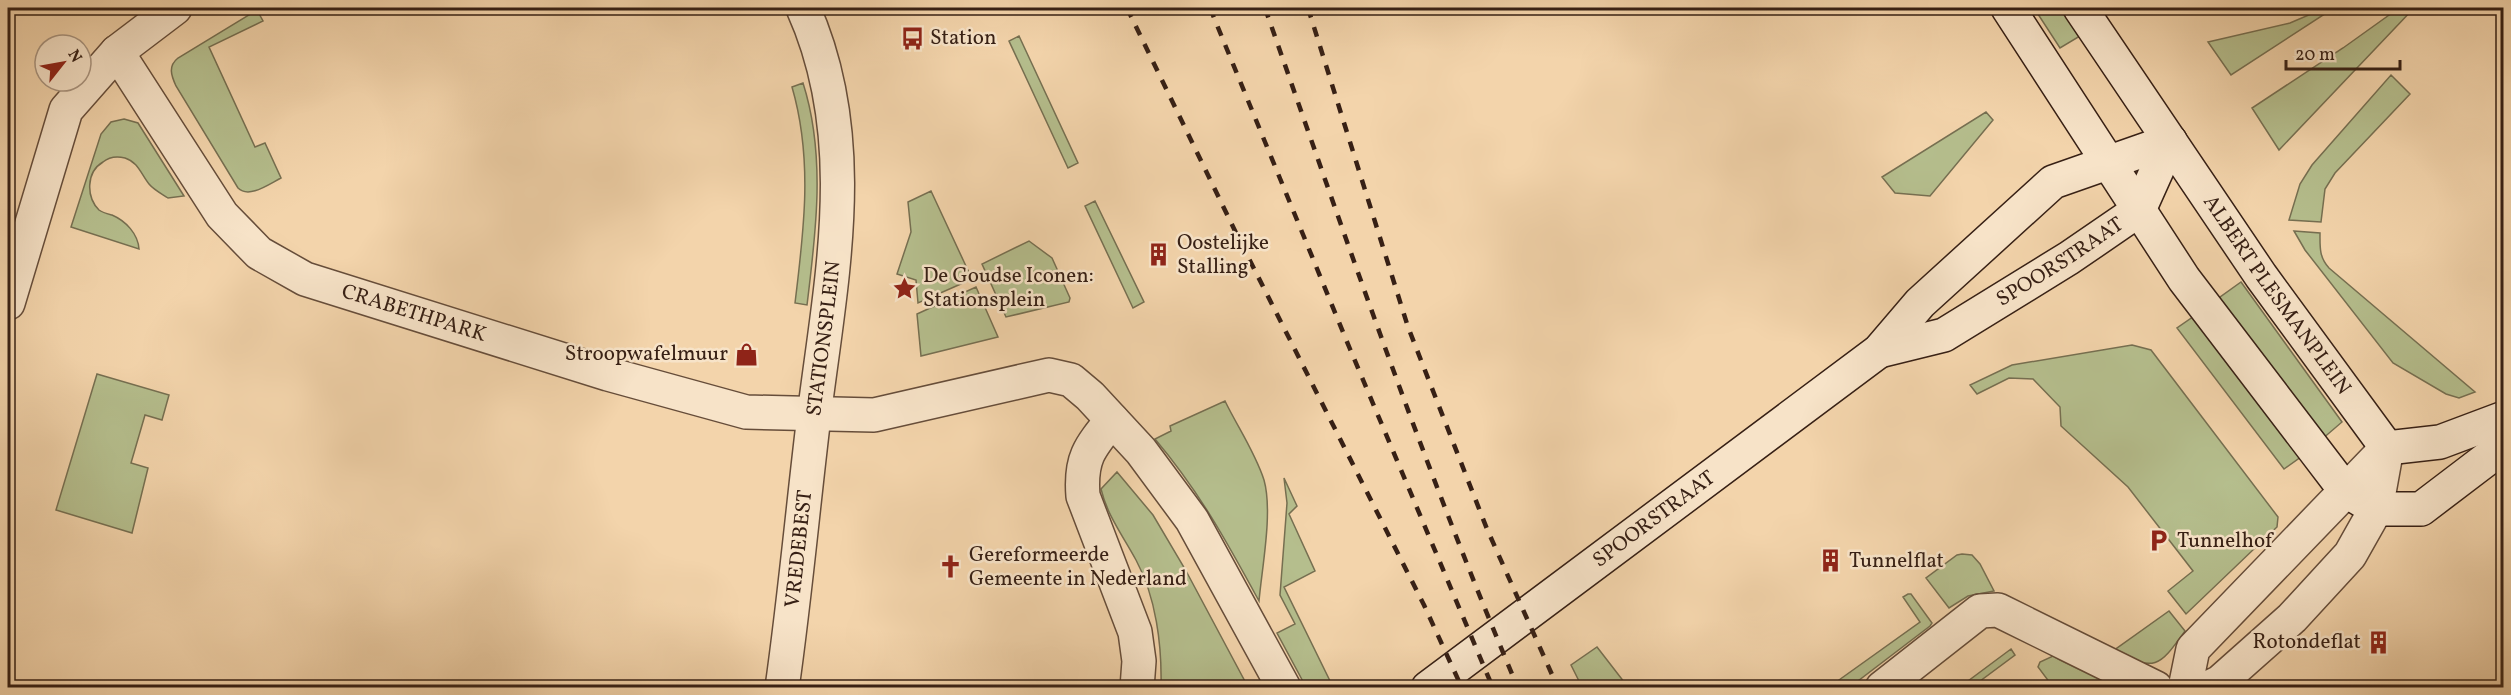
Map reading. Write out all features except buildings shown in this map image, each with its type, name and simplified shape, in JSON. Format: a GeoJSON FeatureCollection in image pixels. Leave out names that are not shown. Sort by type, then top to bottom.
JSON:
{"type":"FeatureCollection","features":[{"type":"Feature","properties":{"kind":"street"},"geometry":{"type":"LineString","coordinates":[[8,303],[66,110],[117,52],[175,8]]}},
{"type":"Feature","properties":{"kind":"street","name":"STATIONSPLEIN"},"geometry":{"type":"LineString","coordinates":[[803,8],[825,71],[834,111],[838,210],[826,337],[814,413],[874,415],[1050,375],[1071,380],[1090,396],[1112,420]]}},
{"type":"Feature","properties":{"kind":"street"},"geometry":{"type":"LineString","coordinates":[[2008,8],[2184,279],[2345,490],[2376,509],[2421,509],[2492,455],[2504,440]]}},
{"type":"Feature","properties":{"kind":"street","name":"ALBERT PLESMANPLEIN"},"geometry":{"type":"LineString","coordinates":[[2080,8],[2261,276],[2387,448]]}},
{"type":"Feature","properties":{"kind":"street","name":"CRABETHPARK"},"geometry":{"type":"LineString","coordinates":[[117,52],[222,215],[260,253],[304,279],[608,374],[746,412],[814,413]]}},
{"type":"Feature","properties":{"kind":"street"},"geometry":{"type":"LineString","coordinates":[[2107,161],[2170,141]]}},
{"type":"Feature","properties":{"kind":"street"},"geometry":{"type":"LineString","coordinates":[[2139,210],[2170,141]]}},
{"type":"Feature","properties":{"kind":"street","name":"SPOORSTRAAT"},"geometry":{"type":"LineString","coordinates":[[1428,687],[1879,351],[1920,303],[2053,182],[2107,161]]}},
{"type":"Feature","properties":{"kind":"street","name":"SPOORSTRAAT"},"geometry":{"type":"LineString","coordinates":[[1879,351],[1944,335],[2069,258],[2139,210]]}},
{"type":"Feature","properties":{"kind":"street","name":"VREDEBEST"},"geometry":{"type":"LineString","coordinates":[[782,687],[814,413]]}},
{"type":"Feature","properties":{"kind":"street"},"geometry":{"type":"LineString","coordinates":[[2185,687],[2193,649],[2387,448],[2440,442],[2504,418]]}},
{"type":"Feature","properties":{"kind":"street"},"geometry":{"type":"LineString","coordinates":[[1137,687],[1139,661],[1135,632],[1083,496],[1081,474],[1090,447],[1112,420],[1141,451],[1192,519],[1284,687]]}},
{"type":"Feature","properties":{"kind":"street"},"geometry":{"type":"LineString","coordinates":[[2208,687],[2220,682],[2292,618],[2350,555],[2376,509],[2387,448]]}},
{"type":"Feature","properties":{"kind":"street"},"geometry":{"type":"LineString","coordinates":[[1882,687],[1980,611],[1998,610],[2156,687]]}},
{"type":"Feature","properties":{"kind":"green space"},"geometry":{"type":"Polygon","coordinates":[[[2034,8],[2069,8],[2085,33],[2060,48],[2034,8]]]}},
{"type":"Feature","properties":{"kind":"green space"},"geometry":{"type":"Polygon","coordinates":[[[2325,8],[2334,8],[2231,75],[2208,42],[2290,23],[2325,8]]]}},
{"type":"Feature","properties":{"kind":"green space"},"geometry":{"type":"Polygon","coordinates":[[[2399,8],[2414,8],[2279,150],[2252,108],[2399,8]]]}},
{"type":"Feature","properties":{"kind":"green space"},"geometry":{"type":"Polygon","coordinates":[[[257,10],[263,21],[209,47],[255,147],[265,143],[281,178],[248,192],[238,188],[176,86],[171,71],[178,58],[257,10]]]}},
{"type":"Feature","properties":{"kind":"green space"},"geometry":{"type":"Polygon","coordinates":[[[1019,36],[1078,163],[1068,168],[1009,41],[1019,36]]]}},
{"type":"Feature","properties":{"kind":"green space"},"geometry":{"type":"Polygon","coordinates":[[[2391,75],[2410,94],[2335,173],[2325,189],[2321,222],[2289,220],[2300,184],[2312,165],[2391,75]]]}},
{"type":"Feature","properties":{"kind":"green space"},"geometry":{"type":"Polygon","coordinates":[[[803,83],[815,138],[817,166],[816,222],[807,305],[795,303],[804,222],[805,168],[799,114],[792,87],[803,83]]]}},
{"type":"Feature","properties":{"kind":"green space"},"geometry":{"type":"Polygon","coordinates":[[[1986,112],[1993,120],[1930,196],[1895,193],[1882,177],[1986,112]]]}},
{"type":"Feature","properties":{"kind":"green space"},"geometry":{"type":"Polygon","coordinates":[[[124,119],[138,123],[184,196],[168,198],[153,188],[136,165],[125,158],[110,158],[97,166],[90,185],[95,205],[99,210],[126,224],[134,233],[139,249],[71,227],[101,134],[111,122],[124,119]]]}},
{"type":"Feature","properties":{"kind":"green space"},"geometry":{"type":"Polygon","coordinates":[[[931,191],[972,279],[918,303],[916,280],[897,274],[911,232],[908,202],[931,191]]]}},
{"type":"Feature","properties":{"kind":"green space"},"geometry":{"type":"Polygon","coordinates":[[[1095,201],[1144,302],[1133,308],[1085,206],[1095,201]]]}},
{"type":"Feature","properties":{"kind":"green space"},"geometry":{"type":"Polygon","coordinates":[[[2294,231],[2320,233],[2322,256],[2329,268],[2475,392],[2459,398],[2446,394],[2393,363],[2305,250],[2294,231]]]}},
{"type":"Feature","properties":{"kind":"green space"},"geometry":{"type":"Polygon","coordinates":[[[1029,241],[1052,258],[1070,298],[1069,302],[1006,317],[982,264],[1029,241]]]}},
{"type":"Feature","properties":{"kind":"green space"},"geometry":{"type":"Polygon","coordinates":[[[2241,282],[2342,422],[2321,440],[2216,300],[2241,282]]]}},
{"type":"Feature","properties":{"kind":"green space"},"geometry":{"type":"Polygon","coordinates":[[[976,287],[998,337],[921,356],[917,314],[976,287]]]}},
{"type":"Feature","properties":{"kind":"green space"},"geometry":{"type":"Polygon","coordinates":[[[2200,312],[2305,454],[2284,469],[2177,328],[2200,312]]]}},
{"type":"Feature","properties":{"kind":"green space"},"geometry":{"type":"Polygon","coordinates":[[[2132,345],[2151,350],[2278,517],[2277,527],[2186,614],[2168,591],[2193,571],[2128,487],[2061,426],[2060,407],[2033,379],[2009,378],[1977,394],[1970,385],[2012,365],[2132,345]]]}},
{"type":"Feature","properties":{"kind":"green space"},"geometry":{"type":"Polygon","coordinates":[[[97,374],[169,395],[162,420],[145,415],[131,463],[148,468],[132,533],[56,510],[97,374]]]}},
{"type":"Feature","properties":{"kind":"green space"},"geometry":{"type":"Polygon","coordinates":[[[1225,401],[1256,459],[1264,480],[1267,523],[1259,601],[1199,498],[1155,439],[1171,431],[1170,426],[1225,401]]]}},
{"type":"Feature","properties":{"kind":"green space"},"geometry":{"type":"Polygon","coordinates":[[[1117,472],[1153,515],[1185,569],[1248,687],[1161,687],[1159,638],[1153,605],[1143,574],[1111,517],[1101,489],[1117,472]]]}},
{"type":"Feature","properties":{"kind":"green space"},"geometry":{"type":"Polygon","coordinates":[[[1284,478],[1297,506],[1289,514],[1315,571],[1284,587],[1333,687],[1306,687],[1277,633],[1295,624],[1280,595],[1287,503],[1284,478]]]}},
{"type":"Feature","properties":{"kind":"green space"},"geometry":{"type":"Polygon","coordinates":[[[1957,555],[1972,555],[1980,564],[1994,591],[1968,596],[1949,608],[1926,578],[1957,555]]]}},
{"type":"Feature","properties":{"kind":"green space"},"geometry":{"type":"Polygon","coordinates":[[[1911,594],[1932,623],[1930,626],[1850,687],[1839,687],[1836,683],[1839,680],[1920,622],[1903,597],[1911,594]]]}},
{"type":"Feature","properties":{"kind":"green space"},"geometry":{"type":"Polygon","coordinates":[[[2169,611],[2185,631],[2162,659],[2148,663],[2139,662],[2113,651],[2169,611]]]}},
{"type":"Feature","properties":{"kind":"green space"},"geometry":{"type":"Polygon","coordinates":[[[1597,647],[1628,687],[1582,687],[1571,665],[1597,647]]]}},
{"type":"Feature","properties":{"kind":"green space"},"geometry":{"type":"Polygon","coordinates":[[[2011,649],[2015,655],[1972,687],[1960,687],[2011,649]]]}},
{"type":"Feature","properties":{"kind":"green space"},"geometry":{"type":"Polygon","coordinates":[[[2053,656],[2107,683],[2102,687],[2053,687],[2038,667],[2040,662],[2053,656]]]}},
{"type":"Feature","properties":{"kind":"railway"},"geometry":{"type":"LineString","coordinates":[[1127,8],[1238,237],[1424,605],[1462,688]]}},
{"type":"Feature","properties":{"kind":"railway"},"geometry":{"type":"LineString","coordinates":[[1210,8],[1493,688]]}},
{"type":"Feature","properties":{"kind":"railway"},"geometry":{"type":"LineString","coordinates":[[1265,8],[1417,435],[1518,688]]}},
{"type":"Feature","properties":{"kind":"railway"},"geometry":{"type":"LineString","coordinates":[[1308,8],[1408,327],[1487,529],[1558,688]]}},
{"type":"Feature","properties":{"kind":"place","name":"Station"},"geometry":{"type":"Point","coordinates":[912,38]}},
{"type":"Feature","properties":{"kind":"place","name":"Oostelijke Stalling"},"geometry":{"type":"Point","coordinates":[1159,255]}},
{"type":"Feature","properties":{"kind":"place","name":"De Goudse Iconen: Stationsplein"},"geometry":{"type":"Point","coordinates":[905,288]}},
{"type":"Feature","properties":{"kind":"place","name":"Stroopwafelmuur"},"geometry":{"type":"Point","coordinates":[746,354]}},
{"type":"Feature","properties":{"kind":"place","name":"Tunnelhof"},"geometry":{"type":"Point","coordinates":[2159,541]}},
{"type":"Feature","properties":{"kind":"place","name":"Tunnelflat"},"geometry":{"type":"Point","coordinates":[1831,561]}},
{"type":"Feature","properties":{"kind":"place","name":"Gereformeerde Gemeente in Nederland"},"geometry":{"type":"Point","coordinates":[951,567]}},
{"type":"Feature","properties":{"kind":"place","name":"Rotondeflat"},"geometry":{"type":"Point","coordinates":[2379,642]}}]}
